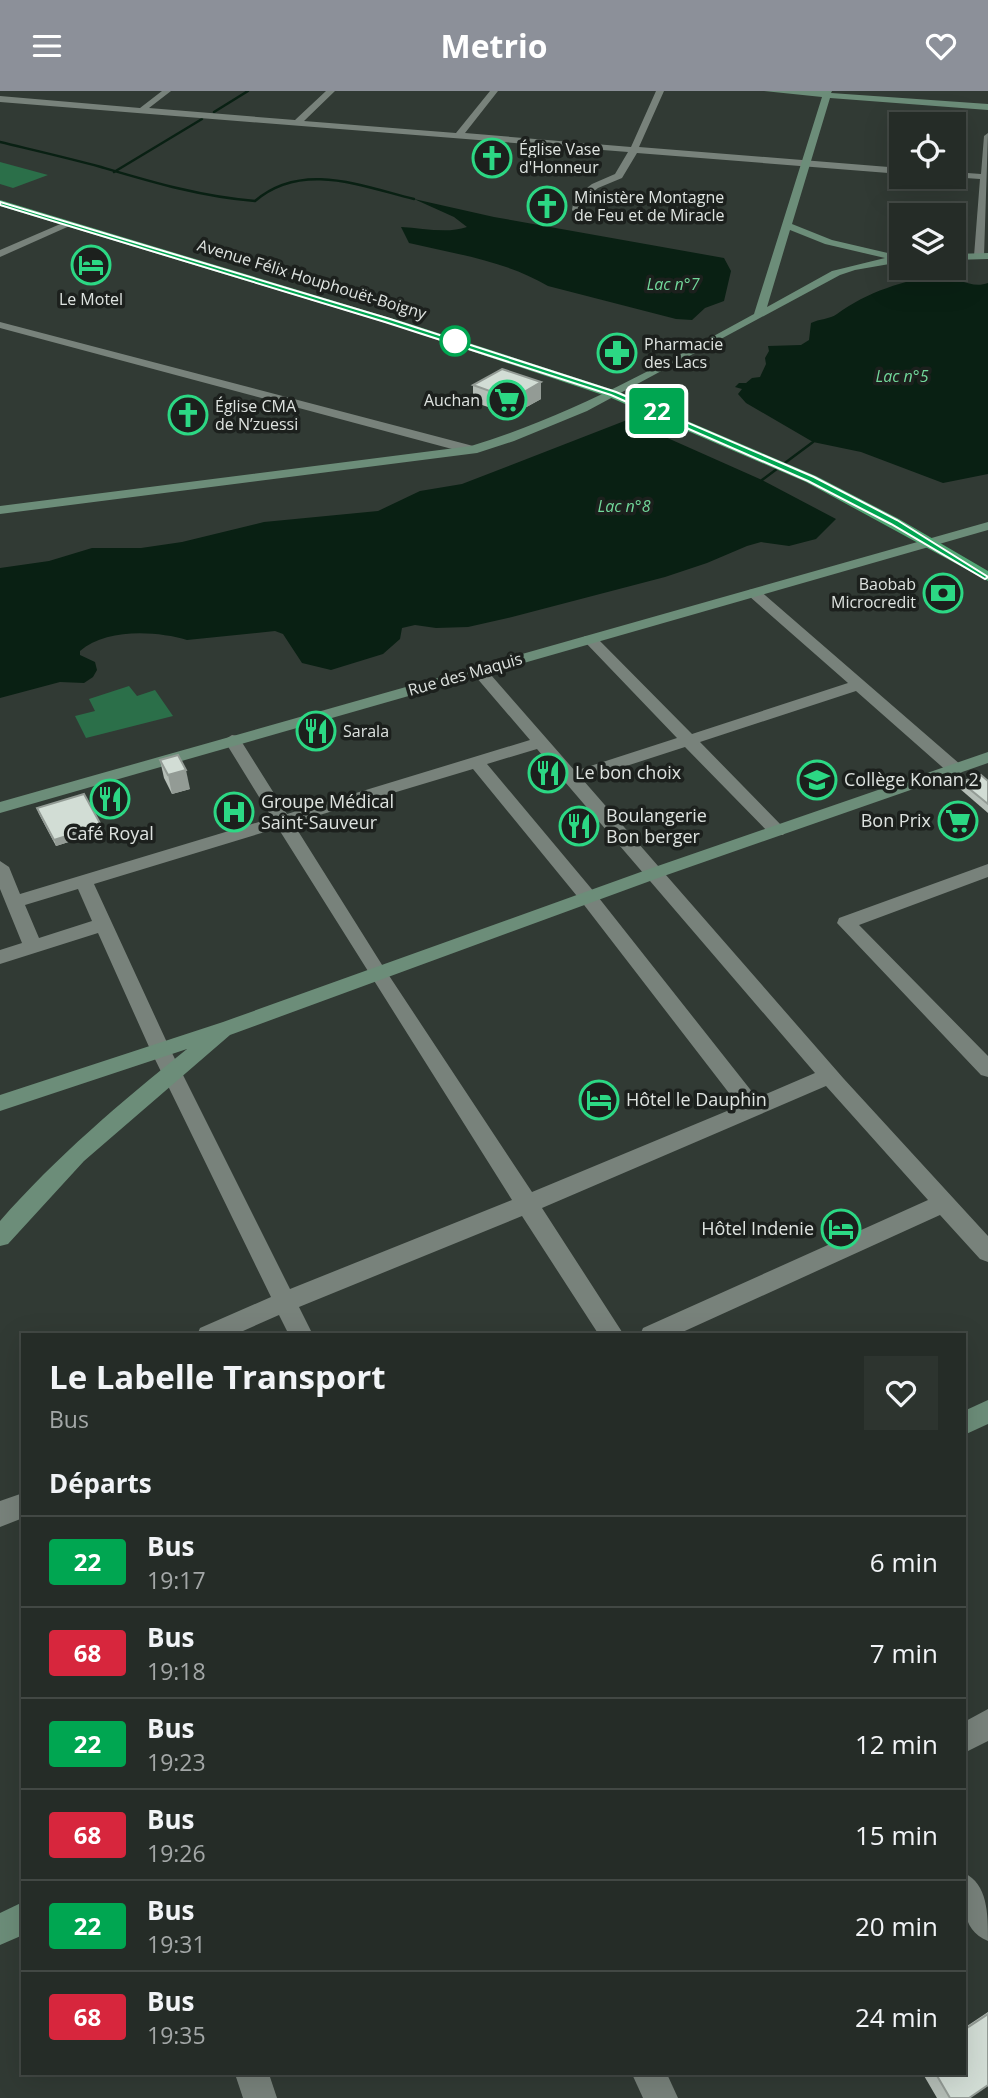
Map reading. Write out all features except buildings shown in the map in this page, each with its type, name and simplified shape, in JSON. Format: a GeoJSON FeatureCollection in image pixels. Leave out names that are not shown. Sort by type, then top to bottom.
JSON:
{"type":"FeatureCollection","features":[{"type":"Feature","properties":{"kind":"highway","name":"Avenue Félix Houphouët-Boigny"},"geometry":{"type":"LineString","coordinates":[[0,204],[413,328],[614,394],[811,479],[988,577]]}},
{"type":"Feature","properties":{"kind":"street"},"geometry":{"type":"LineString","coordinates":[[142,110],[167,91]]}},
{"type":"Feature","properties":{"kind":"street"},"geometry":{"type":"LineString","coordinates":[[298,123],[331,91]]}},
{"type":"Feature","properties":{"kind":"street"},"geometry":{"type":"LineString","coordinates":[[459,135],[494,91]]}},
{"type":"Feature","properties":{"kind":"street"},"geometry":{"type":"LineString","coordinates":[[582,218],[577,210],[579,198],[595,186],[617,178],[634,149],[660,91]]}},
{"type":"Feature","properties":{"kind":"street"},"geometry":{"type":"LineString","coordinates":[[768,91],[827,93],[988,107]]}},
{"type":"Feature","properties":{"kind":"street"},"geometry":{"type":"LineString","coordinates":[[759,316],[827,93]]}},
{"type":"Feature","properties":{"kind":"street"},"geometry":{"type":"LineString","coordinates":[[0,99],[889,170]]}},
{"type":"Feature","properties":{"kind":"street"},"geometry":{"type":"LineString","coordinates":[[983,256],[988,136]]}},
{"type":"Feature","properties":{"kind":"street"},"geometry":{"type":"LineString","coordinates":[[966,176],[986,177]]}},
{"type":"Feature","properties":{"kind":"street"},"geometry":{"type":"LineString","coordinates":[[0,254],[69,224]]}},
{"type":"Feature","properties":{"kind":"street"},"geometry":{"type":"LineString","coordinates":[[786,225],[829,242],[889,255]]}},
{"type":"Feature","properties":{"kind":"street"},"geometry":{"type":"LineString","coordinates":[[0,510],[472,450],[570,415],[614,394],[836,273],[889,260]]}},
{"type":"Feature","properties":{"kind":"street"},"geometry":{"type":"LineString","coordinates":[[0,325],[472,450]]}},
{"type":"Feature","properties":{"kind":"street","name":"Rue des Maquis"},"geometry":{"type":"LineString","coordinates":[[0,808],[988,526]]}},
{"type":"Feature","properties":{"kind":"street"},"geometry":{"type":"LineString","coordinates":[[754,593],[955,769]]}},
{"type":"Feature","properties":{"kind":"street"},"geometry":{"type":"LineString","coordinates":[[590,639],[777,831]]}},
{"type":"Feature","properties":{"kind":"street"},"geometry":{"type":"LineString","coordinates":[[478,670],[829,1076],[988,1252]]}},
{"type":"Feature","properties":{"kind":"street"},"geometry":{"type":"LineString","coordinates":[[571,778],[859,685]]}},
{"type":"Feature","properties":{"kind":"street"},"geometry":{"type":"LineString","coordinates":[[232,740],[285,821],[377,973],[611,1333]]}},
{"type":"Feature","properties":{"kind":"street"},"geometry":{"type":"LineString","coordinates":[[14,902],[539,743]]}},
{"type":"Feature","properties":{"kind":"street"},"geometry":{"type":"LineString","coordinates":[[0,1103],[230,1027],[655,873],[988,757]]}},
{"type":"Feature","properties":{"kind":"street"},"geometry":{"type":"LineString","coordinates":[[477,762],[588,897],[752,1107]]}},
{"type":"Feature","properties":{"kind":"street"},"geometry":{"type":"LineString","coordinates":[[0,867],[33,947]]}},
{"type":"Feature","properties":{"kind":"street"},"geometry":{"type":"LineString","coordinates":[[988,870],[846,923],[988,1069]]}},
{"type":"Feature","properties":{"kind":"street"},"geometry":{"type":"LineString","coordinates":[[85,882],[102,925],[160,1049],[300,1333]]}},
{"type":"Feature","properties":{"kind":"street"},"geometry":{"type":"LineString","coordinates":[[0,957],[102,925]]}},
{"type":"Feature","properties":{"kind":"street"},"geometry":{"type":"LineString","coordinates":[[0,1237],[29,1202],[72,1159],[230,1027]]}},
{"type":"Feature","properties":{"kind":"street"},"geometry":{"type":"LineString","coordinates":[[214,1333],[643,1157],[752,1107],[829,1076]]}},
{"type":"Feature","properties":{"kind":"street"},"geometry":{"type":"LineString","coordinates":[[656,1333],[944,1203]]}},
{"type":"Feature","properties":{"kind":"street"},"geometry":{"type":"LineString","coordinates":[[966,1422],[988,1411]]}},
{"type":"Feature","properties":{"kind":"street"},"geometry":{"type":"LineString","coordinates":[[0,1514],[21,1506]]}},
{"type":"Feature","properties":{"kind":"street"},"geometry":{"type":"LineString","coordinates":[[966,1738],[988,1724]]}},
{"type":"Feature","properties":{"kind":"street"},"geometry":{"type":"LineString","coordinates":[[966,1891],[988,1925]]}},
{"type":"Feature","properties":{"kind":"street"},"geometry":{"type":"LineString","coordinates":[[0,1929],[21,1919]]}},
{"type":"Feature","properties":{"kind":"street"},"geometry":{"type":"LineString","coordinates":[[252,2075],[260,2098]]}},
{"type":"Feature","properties":{"kind":"street"},"geometry":{"type":"LineString","coordinates":[[650,2075],[661,2098]]}},
{"type":"Feature","properties":{"kind":"green space"},"geometry":{"type":"Polygon","coordinates":[[[0,162],[48,175],[13,188],[0,184],[0,162]]]}},
{"type":"Feature","properties":{"kind":"green space"},"geometry":{"type":"Polygon","coordinates":[[[129,686],[137,696],[155,690],[173,716],[86,738],[75,716],[95,711],[89,699],[129,686]]]}},
{"type":"Feature","properties":{"kind":"water","name":"Lac n°7"},"geometry":{"type":"Polygon","coordinates":[[[414,199],[494,217],[724,258],[731,271],[724,301],[705,308],[692,320],[676,319],[548,286],[515,270],[480,259],[409,243],[401,227],[443,230],[467,227],[454,217],[414,199]]]}},
{"type":"Feature","properties":{"kind":"water","name":"Lac n°5"},"geometry":{"type":"Polygon","coordinates":[[[914,280],[958,280],[982,285],[988,283],[988,474],[943,483],[861,452],[813,442],[746,403],[738,394],[742,389],[735,387],[739,383],[760,377],[766,364],[768,346],[801,345],[809,340],[811,323],[834,316],[861,299],[914,280]]]}},
{"type":"Feature","properties":{"kind":"water","name":"Lac n°8"},"geometry":{"type":"Polygon","coordinates":[[[627,420],[762,480],[836,519],[816,539],[789,546],[761,542],[665,577],[512,617],[468,627],[436,628],[415,625],[402,628],[400,639],[383,654],[331,670],[302,663],[283,634],[275,631],[187,640],[132,633],[103,638],[80,651],[80,655],[95,662],[97,670],[93,677],[84,683],[60,682],[0,698],[0,568],[49,561],[92,548],[141,548],[182,542],[264,522],[378,511],[420,491],[462,484],[627,420]]]}},
{"type":"Feature","properties":{"kind":"waterway"},"geometry":{"type":"LineString","coordinates":[[214,112],[248,91]]}},
{"type":"Feature","properties":{"kind":"waterway"},"geometry":{"type":"LineString","coordinates":[[115,171],[202,119]]}},
{"type":"Feature","properties":{"kind":"waterway"},"geometry":{"type":"LineString","coordinates":[[0,142],[115,171]]}},
{"type":"Feature","properties":{"kind":"waterway"},"geometry":{"type":"LineString","coordinates":[[115,171],[177,188],[255,201],[273,189],[312,179],[353,183],[414,199]]}},
{"type":"Feature","properties":{"kind":"waterway"},"geometry":{"type":"LineString","coordinates":[[762,480],[813,442]]}},
{"type":"Feature","properties":{"kind":"bus line","name":"22"},"geometry":{"type":"LineString","coordinates":[[0,204],[388,320],[614,394],[811,479],[894,522],[988,577]]}},
{"type":"Feature","properties":{"kind":"place","name":"Église Vase d'Honneur"},"geometry":{"type":"Point","coordinates":[492,158]}},
{"type":"Feature","properties":{"kind":"place","name":"Ministère Montagne de Feu et de Miracle"},"geometry":{"type":"Point","coordinates":[547,206]}},
{"type":"Feature","properties":{"kind":"place","name":"Le Motel"},"geometry":{"type":"Point","coordinates":[91,265]}},
{"type":"Feature","properties":{"kind":"place","name":"Pharmacie des Lacs"},"geometry":{"type":"Point","coordinates":[617,353]}},
{"type":"Feature","properties":{"kind":"place","name":"Auchan"},"geometry":{"type":"Point","coordinates":[507,400]}},
{"type":"Feature","properties":{"kind":"place","name":"Église CMA de N’zuessi"},"geometry":{"type":"Point","coordinates":[188,415]}},
{"type":"Feature","properties":{"kind":"place","name":"Baobab Microcredit"},"geometry":{"type":"Point","coordinates":[943,593]}},
{"type":"Feature","properties":{"kind":"place","name":"Sarala"},"geometry":{"type":"Point","coordinates":[316,731]}},
{"type":"Feature","properties":{"kind":"place","name":"Le bon choix"},"geometry":{"type":"Point","coordinates":[548,773]}},
{"type":"Feature","properties":{"kind":"place","name":"Collège Konan 2"},"geometry":{"type":"Point","coordinates":[817,780]}},
{"type":"Feature","properties":{"kind":"place","name":"Café Royal"},"geometry":{"type":"Point","coordinates":[110,799]}},
{"type":"Feature","properties":{"kind":"place","name":"Groupe Médical Saint-Sauveur"},"geometry":{"type":"Point","coordinates":[234,812]}},
{"type":"Feature","properties":{"kind":"place","name":"Bon Prix"},"geometry":{"type":"Point","coordinates":[958,821]}},
{"type":"Feature","properties":{"kind":"place","name":"Boulangerie Bon berger"},"geometry":{"type":"Point","coordinates":[579,826]}},
{"type":"Feature","properties":{"kind":"place","name":"Hôtel le Dauphin"},"geometry":{"type":"Point","coordinates":[599,1100]}},
{"type":"Feature","properties":{"kind":"place","name":"Hôtel Indenie"},"geometry":{"type":"Point","coordinates":[841,1229]}}]}
